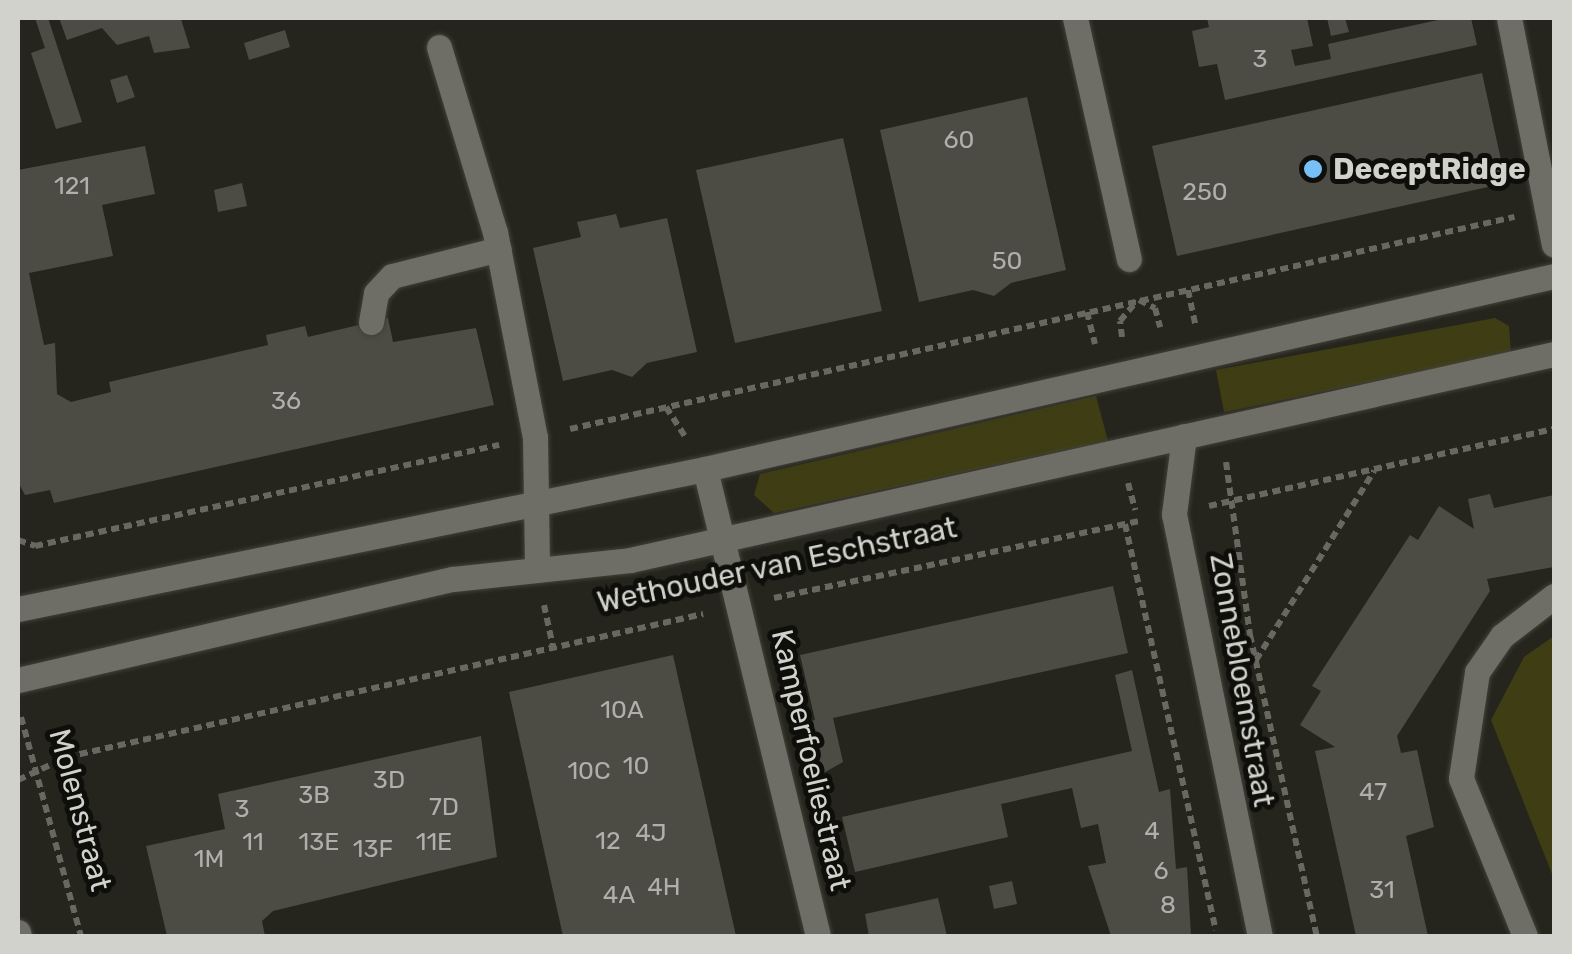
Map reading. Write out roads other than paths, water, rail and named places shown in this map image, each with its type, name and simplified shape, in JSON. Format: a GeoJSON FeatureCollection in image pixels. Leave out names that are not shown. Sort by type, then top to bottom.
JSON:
{"type":"FeatureCollection","features":[{"type":"Feature","properties":{"kind":"street"},"geometry":{"type":"LineString","coordinates":[[1076,18],[1130,259]]}},
{"type":"Feature","properties":{"kind":"street"},"geometry":{"type":"LineString","coordinates":[[1508,18],[1554,245]]}},
{"type":"Feature","properties":{"kind":"street"},"geometry":{"type":"LineString","coordinates":[[439,47],[498,249],[534,437],[540,498],[536,570]]}},
{"type":"Feature","properties":{"kind":"street"},"geometry":{"type":"LineString","coordinates":[[370,322],[376,292],[392,276],[498,249]]}},
{"type":"Feature","properties":{"kind":"street"},"geometry":{"type":"LineString","coordinates":[[18,609],[540,498],[705,469],[1554,276]]}},
{"type":"Feature","properties":{"kind":"street","name":"Wethouder van Eschstraat"},"geometry":{"type":"LineString","coordinates":[[18,680],[453,579],[536,570],[724,539],[1554,354]]}},
{"type":"Feature","properties":{"kind":"street","name":"Zonnebloemstraat"},"geometry":{"type":"LineString","coordinates":[[1184,436],[1174,514],[1260,936]]}},
{"type":"Feature","properties":{"kind":"street","name":"Kamperfoeliestraat"},"geometry":{"type":"LineString","coordinates":[[705,469],[742,605],[818,936]]}},
{"type":"Feature","properties":{"kind":"street"},"geometry":{"type":"LineString","coordinates":[[1525,936],[1461,778],[1477,672],[1502,636],[1554,596]]}},
{"type":"Feature","properties":{"kind":"place","name":"DeceptRidge"},"geometry":{"type":"Point","coordinates":[1313,169]}}]}
